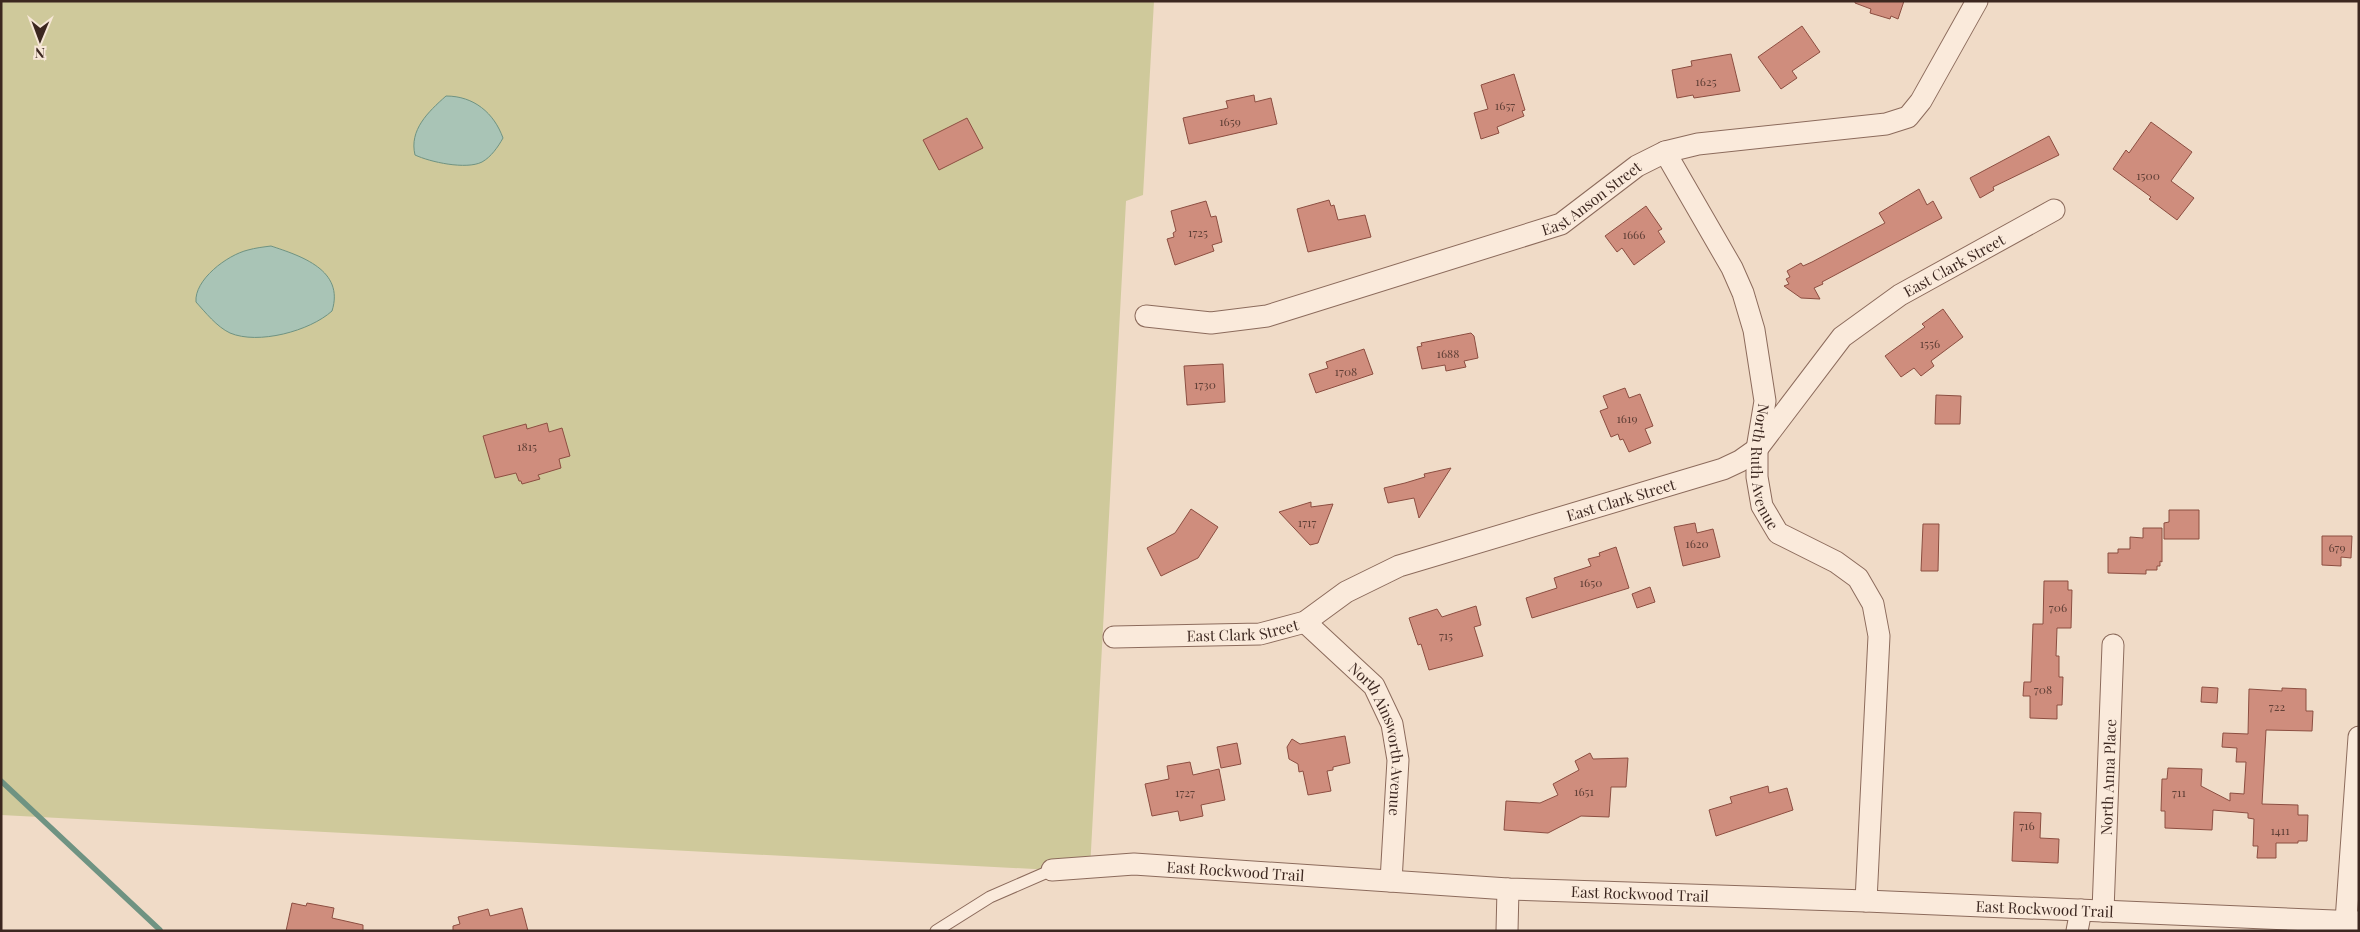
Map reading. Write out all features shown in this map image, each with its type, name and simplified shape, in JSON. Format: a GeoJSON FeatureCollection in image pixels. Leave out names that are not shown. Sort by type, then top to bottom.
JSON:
{"type":"FeatureCollection","features":[{"type":"Feature","properties":{"kind":"street","name":"East Anson Street"},"geometry":{"type":"LineString","coordinates":[[1146,316],[1210,323],[1268,316],[1560,224],[1637,166],[1665,152],[1698,144],[1886,124],[1908,117],[1921,100],[1977,1]]}},
{"type":"Feature","properties":{"kind":"street","name":"North Ruth Avenue"},"geometry":{"type":"LineString","coordinates":[[1665,152],[1732,268],[1746,302],[1754,330],[1765,401],[1757,449],[1757,477],[1762,506],[1778,533],[1836,562],[1858,578],[1873,604],[1879,636],[1866,901]]}},
{"type":"Feature","properties":{"kind":"street","name":"East Clark Street"},"geometry":{"type":"LineString","coordinates":[[1114,637],[1260,634],[1305,622],[1346,592],[1398,566],[1723,468],[1740,461],[1757,449],[1842,337],[1900,295],[2054,210]]}},
{"type":"Feature","properties":{"kind":"street","name":"North Ainsworth Avenue"},"geometry":{"type":"LineString","coordinates":[[1305,622],[1374,686],[1392,724],[1398,760],[1391,881]]}},
{"type":"Feature","properties":{"kind":"street","name":"North Anna Place"},"geometry":{"type":"LineString","coordinates":[[2103,911],[2113,645]]}},
{"type":"Feature","properties":{"kind":"street"},"geometry":{"type":"LineString","coordinates":[[2352,921],[2359,737]]}},
{"type":"Feature","properties":{"kind":"street","name":"East Rockwood Trail"},"geometry":{"type":"LineString","coordinates":[[1052,870],[1134,864],[1508,889],[1866,901],[2352,921]]}},
{"type":"Feature","properties":{"kind":"street"},"geometry":{"type":"LineString","coordinates":[[1507,931],[1508,889]]}},
{"type":"Feature","properties":{"kind":"street"},"geometry":{"type":"LineString","coordinates":[[2076,931],[2081,910]]}},
{"type":"Feature","properties":{"kind":"lane","name":"East Rockwood Trail"},"geometry":{"type":"LineString","coordinates":[[936,931],[990,897],[1052,870]]}},
{"type":"Feature","properties":{"kind":"shaded area"},"geometry":{"type":"Polygon","coordinates":[[[1,1],[1154,1],[1143,195],[1126,201],[1090,869],[1052,870],[1,815],[1,1]]]}},
{"type":"Feature","properties":{"kind":"shaded area"},"geometry":{"type":"Polygon","coordinates":[[[446,96],[465,99],[474,103],[488,114],[499,129],[503,138],[494,152],[482,162],[458,165],[415,155],[414,146],[417,130],[427,115],[446,96]]]}},
{"type":"Feature","properties":{"kind":"shaded area"},"geometry":{"type":"Polygon","coordinates":[[[271,246],[307,260],[326,275],[332,285],[334,297],[332,311],[311,325],[283,334],[255,337],[230,333],[207,315],[196,302],[200,285],[213,270],[231,257],[248,250],[271,246]]]}},
{"type":"Feature","properties":{"kind":"building"},"geometry":{"type":"Polygon","coordinates":[[[1855,1],[1904,1],[1898,19],[1891,16],[1890,19],[1870,13],[1871,9],[1855,3],[1855,1]]]}},
{"type":"Feature","properties":{"kind":"building"},"geometry":{"type":"Polygon","coordinates":[[[1802,26],[1820,52],[1792,71],[1797,78],[1781,89],[1758,57],[1802,26]]]}},
{"type":"Feature","properties":{"kind":"building"},"geometry":{"type":"Polygon","coordinates":[[[1731,54],[1740,91],[1694,98],[1693,95],[1677,98],[1672,70],[1692,66],[1691,61],[1731,54]]]}},
{"type":"Feature","properties":{"kind":"building"},"geometry":{"type":"Polygon","coordinates":[[[1514,74],[1525,110],[1522,111],[1524,116],[1497,127],[1499,133],[1481,139],[1474,113],[1488,109],[1481,85],[1514,74]]]}},
{"type":"Feature","properties":{"kind":"building"},"geometry":{"type":"Polygon","coordinates":[[[1254,95],[1255,102],[1271,98],[1277,124],[1189,144],[1183,118],[1228,108],[1226,101],[1254,95]]]}},
{"type":"Feature","properties":{"kind":"building"},"geometry":{"type":"Polygon","coordinates":[[[967,118],[983,148],[939,170],[923,140],[967,118]]]}},
{"type":"Feature","properties":{"kind":"building"},"geometry":{"type":"Polygon","coordinates":[[[2151,122],[2192,152],[2171,181],[2194,198],[2177,220],[2149,199],[2151,197],[2113,169],[2126,150],[2129,153],[2151,122]]]}},
{"type":"Feature","properties":{"kind":"building"},"geometry":{"type":"Polygon","coordinates":[[[2049,136],[2059,155],[1993,187],[1994,190],[1980,198],[1970,178],[2049,136]]]}},
{"type":"Feature","properties":{"kind":"building"},"geometry":{"type":"Polygon","coordinates":[[[1919,189],[1927,205],[1933,201],[1942,218],[1822,282],[1823,284],[1814,288],[1820,299],[1801,298],[1784,286],[1789,284],[1786,279],[1790,277],[1787,271],[1801,263],[1803,266],[1812,262],[1885,223],[1879,213],[1919,189]]]}},
{"type":"Feature","properties":{"kind":"building"},"geometry":{"type":"Polygon","coordinates":[[[1329,200],[1331,206],[1334,205],[1338,220],[1365,215],[1371,237],[1308,252],[1297,209],[1329,200]]]}},
{"type":"Feature","properties":{"kind":"building"},"geometry":{"type":"Polygon","coordinates":[[[1206,201],[1211,217],[1216,216],[1222,242],[1212,245],[1214,251],[1175,265],[1167,239],[1174,237],[1173,233],[1176,231],[1171,211],[1206,201]]]}},
{"type":"Feature","properties":{"kind":"building"},"geometry":{"type":"Polygon","coordinates":[[[1646,206],[1662,229],[1658,231],[1665,242],[1634,265],[1622,248],[1617,252],[1605,236],[1646,206]]]}},
{"type":"Feature","properties":{"kind":"building"},"geometry":{"type":"Polygon","coordinates":[[[1943,309],[1963,337],[1931,361],[1934,366],[1921,376],[1914,368],[1901,377],[1885,356],[1925,327],[1922,324],[1943,309]]]}},
{"type":"Feature","properties":{"kind":"building"},"geometry":{"type":"Polygon","coordinates":[[[1471,333],[1474,336],[1478,358],[1464,361],[1466,367],[1446,371],[1445,365],[1422,369],[1417,347],[1422,346],[1421,343],[1471,333]]]}},
{"type":"Feature","properties":{"kind":"building"},"geometry":{"type":"Polygon","coordinates":[[[1364,349],[1373,374],[1316,393],[1309,374],[1328,368],[1326,362],[1364,349]]]}},
{"type":"Feature","properties":{"kind":"building"},"geometry":{"type":"Polygon","coordinates":[[[1223,364],[1225,402],[1187,405],[1184,366],[1223,364]]]}},
{"type":"Feature","properties":{"kind":"building"},"geometry":{"type":"Polygon","coordinates":[[[1625,388],[1629,398],[1640,394],[1653,426],[1645,429],[1651,443],[1629,452],[1623,439],[1620,440],[1618,434],[1611,437],[1600,411],[1608,408],[1603,396],[1625,388]]]}},
{"type":"Feature","properties":{"kind":"building"},"geometry":{"type":"Polygon","coordinates":[[[1936,395],[1961,396],[1960,424],[1935,424],[1936,395]]]}},
{"type":"Feature","properties":{"kind":"building"},"geometry":{"type":"Polygon","coordinates":[[[547,423],[549,432],[562,428],[570,456],[559,459],[561,468],[538,475],[540,479],[522,484],[516,473],[495,478],[483,436],[526,424],[527,429],[547,423]]]}},
{"type":"Feature","properties":{"kind":"building"},"geometry":{"type":"Polygon","coordinates":[[[1451,468],[1419,518],[1414,498],[1388,503],[1384,488],[1425,477],[1424,474],[1451,468]]]}},
{"type":"Feature","properties":{"kind":"building"},"geometry":{"type":"Polygon","coordinates":[[[1311,502],[1311,507],[1333,504],[1318,543],[1310,545],[1279,512],[1311,502]]]}},
{"type":"Feature","properties":{"kind":"building"},"geometry":{"type":"Polygon","coordinates":[[[1191,509],[1218,527],[1198,558],[1161,576],[1147,548],[1175,533],[1191,509]]]}},
{"type":"Feature","properties":{"kind":"building"},"geometry":{"type":"Polygon","coordinates":[[[2169,510],[2199,510],[2199,539],[2164,539],[2164,523],[2169,522],[2169,510]]]}},
{"type":"Feature","properties":{"kind":"building"},"geometry":{"type":"Polygon","coordinates":[[[1695,523],[1697,533],[1713,529],[1720,557],[1683,566],[1674,527],[1695,523]]]}},
{"type":"Feature","properties":{"kind":"building"},"geometry":{"type":"Polygon","coordinates":[[[1923,524],[1939,524],[1938,571],[1921,571],[1923,524]]]}},
{"type":"Feature","properties":{"kind":"building"},"geometry":{"type":"Polygon","coordinates":[[[2143,528],[2162,528],[2162,562],[2160,561],[2160,566],[2157,566],[2157,570],[2146,570],[2146,574],[2108,573],[2108,553],[2118,553],[2118,549],[2130,549],[2130,537],[2143,538],[2143,528]]]}},
{"type":"Feature","properties":{"kind":"building"},"geometry":{"type":"Polygon","coordinates":[[[2322,536],[2352,536],[2351,558],[2341,557],[2341,566],[2322,565],[2322,536]]]}},
{"type":"Feature","properties":{"kind":"building"},"geometry":{"type":"Polygon","coordinates":[[[1616,547],[1629,588],[1532,618],[1526,598],[1557,588],[1554,578],[1591,566],[1588,559],[1600,556],[1599,553],[1616,547]]]}},
{"type":"Feature","properties":{"kind":"building"},"geometry":{"type":"Polygon","coordinates":[[[2044,581],[2068,581],[2068,590],[2072,590],[2071,628],[2057,628],[2056,656],[2059,656],[2059,677],[2063,677],[2062,705],[2057,705],[2057,719],[2030,718],[2030,696],[2023,696],[2024,682],[2031,682],[2033,624],[2043,624],[2044,581]]]}},
{"type":"Feature","properties":{"kind":"building"},"geometry":{"type":"Polygon","coordinates":[[[1650,587],[1655,602],[1637,608],[1632,594],[1650,587]]]}},
{"type":"Feature","properties":{"kind":"building"},"geometry":{"type":"Polygon","coordinates":[[[1476,606],[1481,625],[1474,627],[1483,656],[1429,670],[1421,644],[1418,645],[1409,618],[1437,609],[1442,617],[1476,606]]]}},
{"type":"Feature","properties":{"kind":"building"},"geometry":{"type":"Polygon","coordinates":[[[2202,687],[2218,688],[2217,703],[2201,702],[2202,687]]]}},
{"type":"Feature","properties":{"kind":"building"},"geometry":{"type":"Polygon","coordinates":[[[2282,688],[2306,689],[2306,711],[2313,711],[2312,731],[2266,730],[2262,804],[2298,805],[2298,815],[2308,815],[2307,841],[2276,843],[2276,858],[2257,858],[2258,846],[2253,846],[2254,819],[2248,818],[2248,813],[2213,810],[2212,830],[2165,828],[2165,811],[2161,811],[2162,779],[2167,779],[2168,768],[2202,769],[2201,786],[2230,801],[2230,793],[2244,794],[2246,762],[2236,762],[2237,748],[2222,747],[2223,733],[2248,734],[2249,689],[2282,691],[2282,688]]]}},
{"type":"Feature","properties":{"kind":"building"},"geometry":{"type":"Polygon","coordinates":[[[1345,736],[1350,763],[1333,767],[1333,770],[1327,771],[1331,791],[1308,795],[1303,771],[1299,772],[1298,764],[1289,759],[1287,747],[1292,739],[1300,744],[1345,736]]]}},
{"type":"Feature","properties":{"kind":"building"},"geometry":{"type":"Polygon","coordinates":[[[1237,743],[1241,764],[1221,768],[1217,747],[1237,743]]]}},
{"type":"Feature","properties":{"kind":"building"},"geometry":{"type":"Polygon","coordinates":[[[1590,753],[1593,759],[1628,758],[1626,787],[1611,787],[1609,817],[1581,816],[1548,833],[1504,830],[1506,801],[1540,803],[1558,795],[1553,784],[1579,770],[1575,761],[1590,753]]]}},
{"type":"Feature","properties":{"kind":"building"},"geometry":{"type":"Polygon","coordinates":[[[1190,762],[1193,775],[1219,769],[1225,800],[1201,805],[1203,816],[1180,821],[1178,811],[1152,816],[1145,784],[1169,779],[1167,766],[1190,762]]]}},
{"type":"Feature","properties":{"kind":"building"},"geometry":{"type":"Polygon","coordinates":[[[1768,786],[1769,793],[1787,788],[1793,810],[1716,836],[1709,810],[1732,803],[1730,797],[1768,786]]]}},
{"type":"Feature","properties":{"kind":"building"},"geometry":{"type":"Polygon","coordinates":[[[2014,812],[2041,813],[2040,838],[2059,839],[2058,863],[2012,861],[2014,812]]]}},
{"type":"Feature","properties":{"kind":"building"},"geometry":{"type":"Polygon","coordinates":[[[292,903],[306,906],[307,903],[334,908],[332,918],[363,925],[363,931],[286,931],[292,903]]]}},
{"type":"Feature","properties":{"kind":"building"},"geometry":{"type":"Polygon","coordinates":[[[522,908],[528,931],[453,931],[453,926],[460,924],[458,917],[488,909],[490,916],[522,908]]]}},
{"type":"Feature","properties":{"kind":"waterway"},"geometry":{"type":"LineString","coordinates":[[1,781],[160,930]]}}]}
